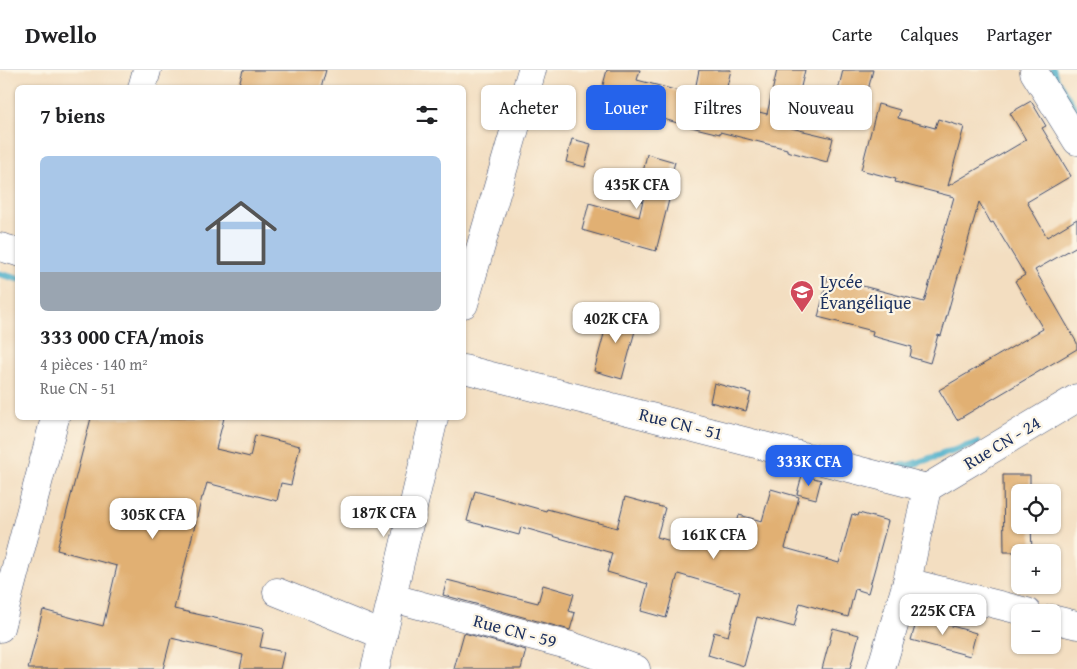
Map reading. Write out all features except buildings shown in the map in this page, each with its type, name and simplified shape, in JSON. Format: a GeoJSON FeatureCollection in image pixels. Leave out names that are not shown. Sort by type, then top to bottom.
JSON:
{"type":"FeatureCollection","features":[{"type":"Feature","properties":{"kind":"street"},"geometry":{"type":"LineString","coordinates":[[143,85],[147,70]]}},
{"type":"Feature","properties":{"kind":"street"},"geometry":{"type":"LineString","coordinates":[[466,297],[532,70]]}},
{"type":"Feature","properties":{"kind":"street"},"geometry":{"type":"LineString","coordinates":[[1031,71],[1077,141]]}},
{"type":"Feature","properties":{"kind":"street"},"geometry":{"type":"LineString","coordinates":[[0,248],[15,251]]}},
{"type":"Feature","properties":{"kind":"street","name":"Rue CN - 51"},"geometry":{"type":"LineString","coordinates":[[466,370],[927,488]]}},
{"type":"Feature","properties":{"kind":"street","name":"Rue CN - 24"},"geometry":{"type":"LineString","coordinates":[[927,488],[1077,398]]}},
{"type":"Feature","properties":{"kind":"street"},"geometry":{"type":"LineString","coordinates":[[0,628],[54,420]]}},
{"type":"Feature","properties":{"kind":"street"},"geometry":{"type":"LineString","coordinates":[[375,669],[434,420]]}},
{"type":"Feature","properties":{"kind":"street"},"geometry":{"type":"LineString","coordinates":[[880,669],[907,582],[927,488]]}},
{"type":"Feature","properties":{"kind":"street"},"geometry":{"type":"LineString","coordinates":[[907,582],[1011,608]]}},
{"type":"Feature","properties":{"kind":"street"},"geometry":{"type":"LineString","coordinates":[[277,592],[384,635]]}},
{"type":"Feature","properties":{"kind":"street","name":"Rue CN - 59"},"geometry":{"type":"LineString","coordinates":[[393,598],[571,646],[636,669]]}},
{"type":"Feature","properties":{"kind":"street"},"geometry":{"type":"LineString","coordinates":[[1061,621],[1077,625]]}},
{"type":"Feature","properties":{"kind":"waterway"},"geometry":{"type":"LineString","coordinates":[[1053,70],[1056,79],[1077,112]]}},
{"type":"Feature","properties":{"kind":"waterway"},"geometry":{"type":"LineString","coordinates":[[0,274],[15,278]]}},
{"type":"Feature","properties":{"kind":"waterway"},"geometry":{"type":"LineString","coordinates":[[889,467],[910,465],[977,443]]}},
{"type":"Feature","properties":{"kind":"place","name":"Lycée Évangélique"},"geometry":{"type":"Point","coordinates":[802,313]}}]}
